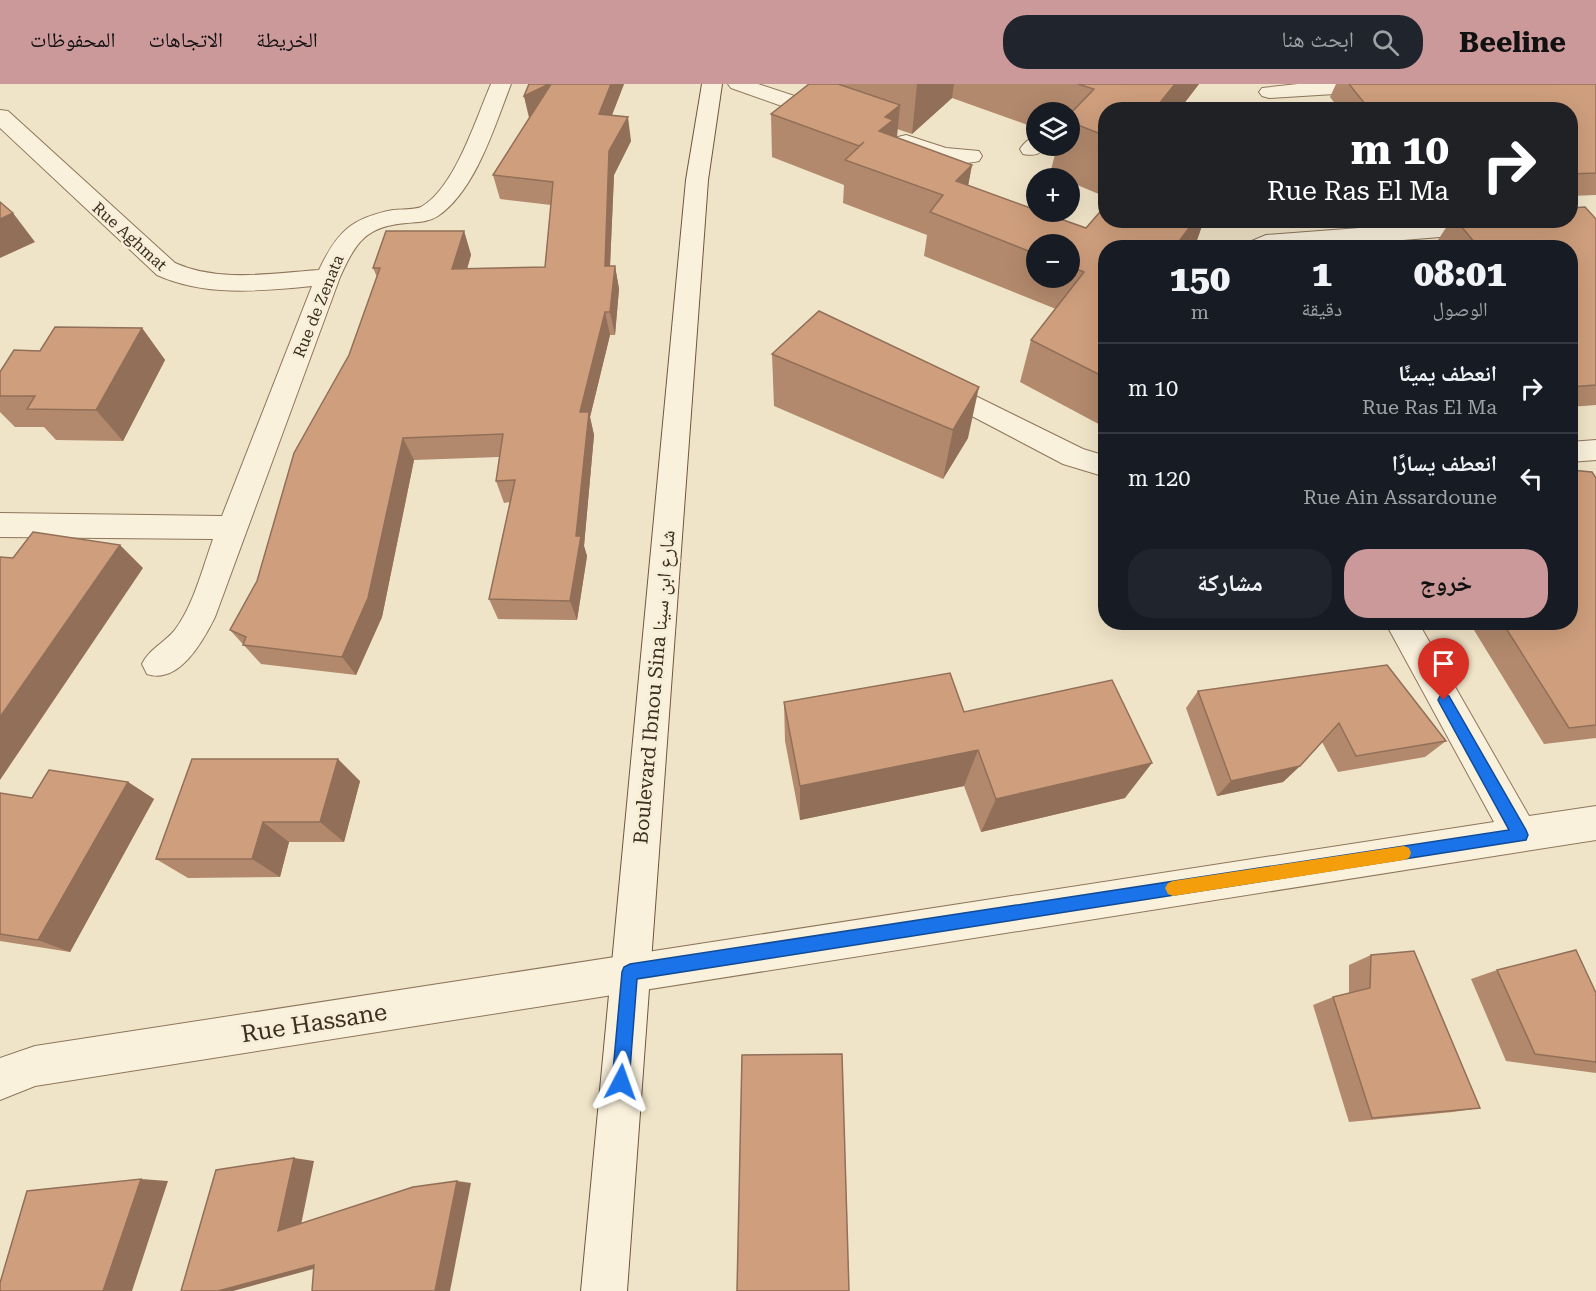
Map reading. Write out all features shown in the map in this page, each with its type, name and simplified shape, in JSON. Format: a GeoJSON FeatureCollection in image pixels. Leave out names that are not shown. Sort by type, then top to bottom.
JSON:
{"type":"FeatureCollection","features":[{"type":"Feature","properties":{"kind":"street","name":"Rue de Zenata"},"geometry":{"type":"LineString","coordinates":[[158,664],[185,641],[199,617],[343,243],[361,227],[387,219],[428,213],[440,203],[457,180],[474,148],[501,84]]}},
{"type":"Feature","properties":{"kind":"street","name":"Boulevard Ibnou Sina شارع ابن سينا"},"geometry":{"type":"LineString","coordinates":[[604,1291],[697,180],[712,84]]}},
{"type":"Feature","properties":{"kind":"street"},"geometry":{"type":"LineString","coordinates":[[738,84],[846,122]]}},
{"type":"Feature","properties":{"kind":"street"},"geometry":{"type":"LineString","coordinates":[[1271,95],[1399,84]]}},
{"type":"Feature","properties":{"kind":"street","name":"Rue Aghmat"},"geometry":{"type":"LineString","coordinates":[[0,116],[176,276],[225,282],[328,277]]}},
{"type":"Feature","properties":{"kind":"street"},"geometry":{"type":"LineString","coordinates":[[889,136],[943,155],[971,156]]}},
{"type":"Feature","properties":{"kind":"street"},"geometry":{"type":"LineString","coordinates":[[1283,240],[1352,228]]}},
{"type":"Feature","properties":{"kind":"street"},"geometry":{"type":"LineString","coordinates":[[910,371],[1073,457],[1098,465]]}},
{"type":"Feature","properties":{"kind":"street"},"geometry":{"type":"LineString","coordinates":[[1578,451],[1596,450]]}},
{"type":"Feature","properties":{"kind":"street"},"geometry":{"type":"LineString","coordinates":[[0,525],[233,528]]}},
{"type":"Feature","properties":{"kind":"street"},"geometry":{"type":"LineString","coordinates":[[1405,630],[1520,835]]}},
{"type":"Feature","properties":{"kind":"street","name":"Rue Hassane"},"geometry":{"type":"LineString","coordinates":[[0,1079],[35,1066],[1596,823]]}},
{"type":"Feature","properties":{"kind":"building"},"geometry":{"type":"Polygon","coordinates":[[[529,84],[549,84],[524,96],[529,84]]]}},
{"type":"Feature","properties":{"kind":"building"},"geometry":{"type":"Polygon","coordinates":[[[551,84],[611,84],[599,114],[628,117],[609,151],[605,266],[615,266],[610,312],[605,312],[580,412],[589,412],[576,536],[581,536],[570,601],[489,599],[515,480],[496,481],[503,434],[403,438],[368,598],[342,657],[243,645],[246,637],[230,630],[257,581],[294,453],[349,355],[380,268],[373,268],[386,231],[464,231],[452,269],[545,267],[553,182],[493,175],[551,84]]]}},
{"type":"Feature","properties":{"kind":"building"},"geometry":{"type":"Polygon","coordinates":[[[809,84],[838,84],[900,105],[885,117],[893,120],[879,131],[972,165],[956,181],[1026,206],[1026,222],[1069,222],[1086,228],[1098,214],[1098,228],[1189,228],[1180,240],[1098,240],[1098,374],[1031,340],[1072,288],[1080,288],[1080,277],[1084,272],[1080,270],[1080,234],[1026,234],[1026,250],[930,212],[943,195],[845,160],[864,142],[859,146],[771,114],[809,84]]]}},
{"type":"Feature","properties":{"kind":"building"},"geometry":{"type":"Polygon","coordinates":[[[1078,84],[1175,84],[1160,102],[1098,102],[1098,133],[1080,126],[1080,104],[1094,89],[1078,84]]]}},
{"type":"Feature","properties":{"kind":"building"},"geometry":{"type":"Polygon","coordinates":[[[1349,84],[1596,84],[1596,173],[1578,174],[1578,102],[1364,102],[1349,84]]]}},
{"type":"Feature","properties":{"kind":"building"},"geometry":{"type":"Polygon","coordinates":[[[0,202],[13,213],[0,219],[0,202]]]}},
{"type":"Feature","properties":{"kind":"building"},"geometry":{"type":"Polygon","coordinates":[[[1578,207],[1585,207],[1596,219],[1596,385],[1578,386],[1578,240],[1473,240],[1463,228],[1578,228],[1578,207]]]}},
{"type":"Feature","properties":{"kind":"building"},"geometry":{"type":"Polygon","coordinates":[[[819,311],[979,387],[953,430],[772,354],[819,311]]]}},
{"type":"Feature","properties":{"kind":"building"},"geometry":{"type":"Polygon","coordinates":[[[55,327],[142,328],[96,410],[27,409],[35,396],[0,396],[0,372],[14,350],[40,351],[55,327]]]}},
{"type":"Feature","properties":{"kind":"building"},"geometry":{"type":"Polygon","coordinates":[[[1578,471],[1592,472],[1596,478],[1596,725],[1569,728],[1507,630],[1578,630],[1578,471]]]}},
{"type":"Feature","properties":{"kind":"building"},"geometry":{"type":"Polygon","coordinates":[[[33,532],[120,545],[0,717],[0,557],[13,558],[33,532]]]}},
{"type":"Feature","properties":{"kind":"building"},"geometry":{"type":"Polygon","coordinates":[[[1387,665],[1446,741],[1356,756],[1339,723],[1300,766],[1231,781],[1198,691],[1387,665]]]}},
{"type":"Feature","properties":{"kind":"building"},"geometry":{"type":"Polygon","coordinates":[[[950,673],[964,712],[1112,680],[1152,763],[996,799],[978,750],[800,786],[784,702],[950,673]]]}},
{"type":"Feature","properties":{"kind":"building"},"geometry":{"type":"Polygon","coordinates":[[[192,759],[338,759],[320,822],[263,822],[252,859],[156,859],[192,759]]]}},
{"type":"Feature","properties":{"kind":"building"},"geometry":{"type":"Polygon","coordinates":[[[49,770],[128,782],[38,940],[0,934],[0,793],[32,798],[49,770]]]}},
{"type":"Feature","properties":{"kind":"building"},"geometry":{"type":"Polygon","coordinates":[[[1576,950],[1596,993],[1596,1062],[1535,1054],[1497,970],[1576,950]]]}},
{"type":"Feature","properties":{"kind":"building"},"geometry":{"type":"Polygon","coordinates":[[[1414,951],[1480,1108],[1372,1118],[1333,997],[1370,988],[1371,955],[1414,951]]]}},
{"type":"Feature","properties":{"kind":"building"},"geometry":{"type":"Polygon","coordinates":[[[842,1054],[849,1291],[737,1291],[742,1055],[842,1054]]]}},
{"type":"Feature","properties":{"kind":"building"},"geometry":{"type":"Polygon","coordinates":[[[294,1158],[278,1231],[413,1187],[457,1181],[435,1291],[312,1291],[314,1265],[218,1291],[181,1291],[216,1170],[294,1158]]]}},
{"type":"Feature","properties":{"kind":"building"},"geometry":{"type":"Polygon","coordinates":[[[141,1179],[103,1291],[0,1291],[0,1283],[27,1191],[141,1179]]]}},
{"type":"Feature","properties":{"kind":"slow traffic"},"geometry":{"type":"LineString","coordinates":[[1173,888],[1404,853]]}},
{"type":"Feature","properties":{"kind":"route"},"geometry":{"type":"LineString","coordinates":[[621,1082],[630,972],[1520,835],[1444,700]]}}]}
